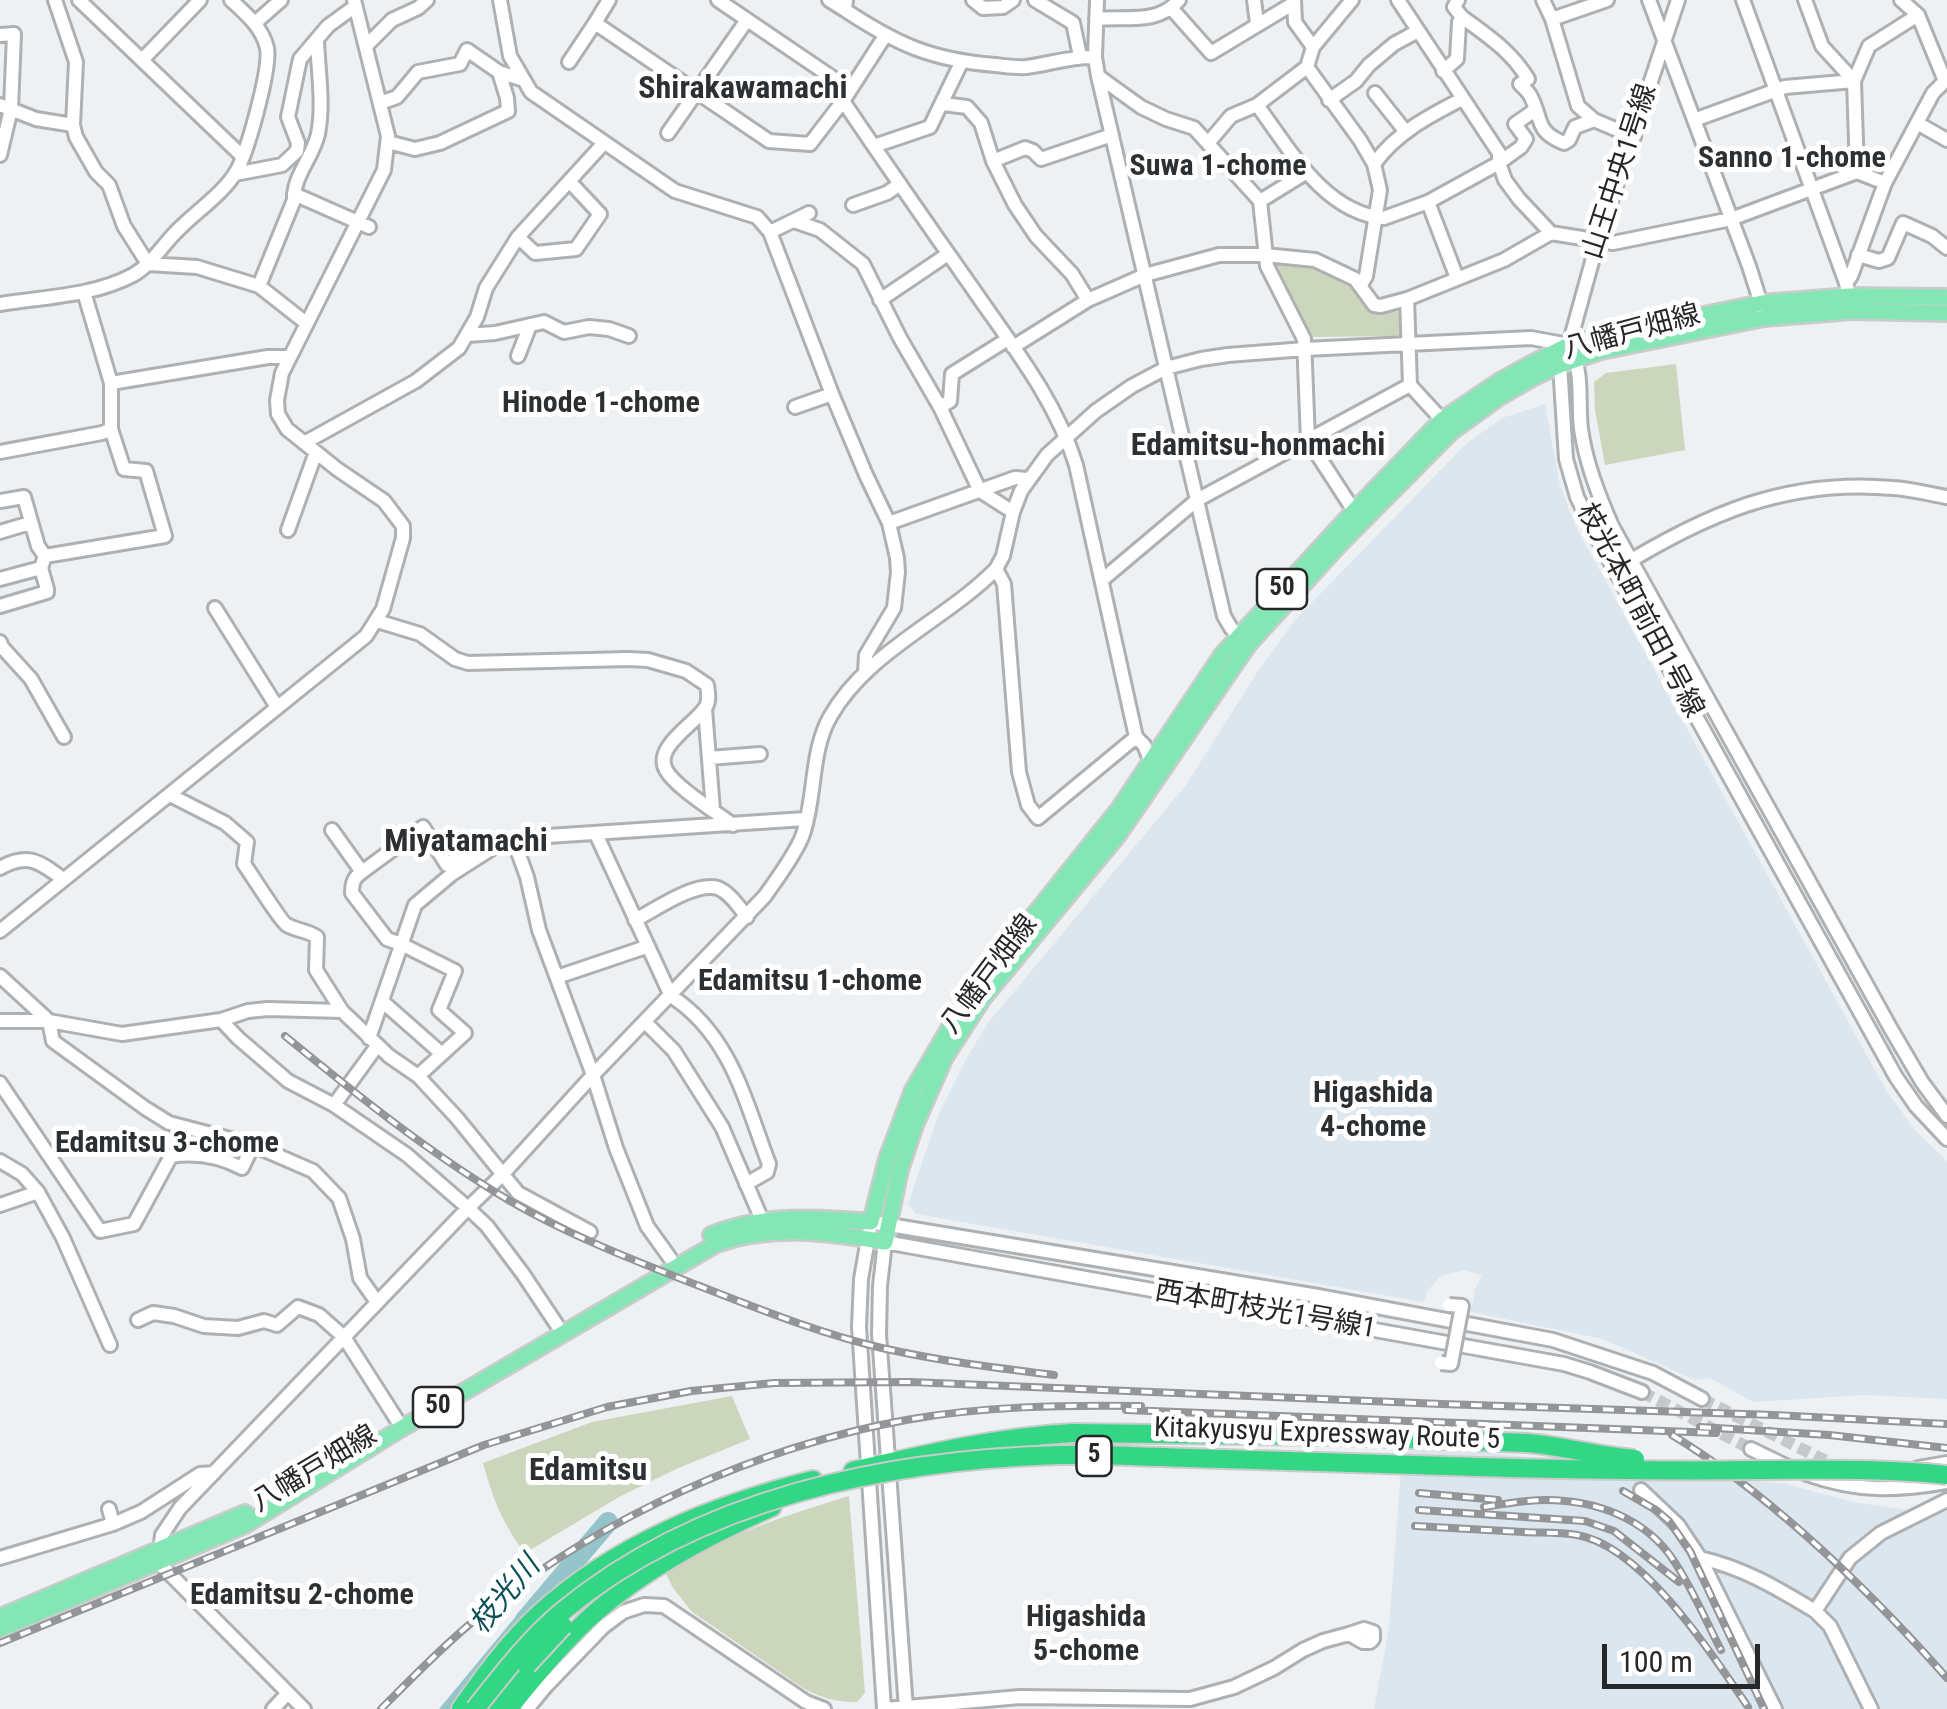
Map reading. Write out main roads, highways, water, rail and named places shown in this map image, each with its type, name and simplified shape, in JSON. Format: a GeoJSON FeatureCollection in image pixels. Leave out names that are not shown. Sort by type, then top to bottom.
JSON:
{"type":"FeatureCollection","features":[{"type":"Feature","properties":{"kind":"highway"},"geometry":{"type":"LineString","coordinates":[[461,1709],[523,1631],[562,1594],[622,1552],[660,1533],[766,1500],[800,1497],[868,1474],[1074,1438],[1340,1445],[1615,1458],[1730,1468],[1790,1470],[1820,1466],[1947,1479]]}},
{"type":"Feature","properties":{"kind":"highway","name":"Kitakyusyu Expressway Route 5"},"geometry":{"type":"LineString","coordinates":[[474,1709],[535,1637],[592,1588],[645,1556],[713,1524],[834,1482],[932,1465],[1064,1455],[1553,1469],[1730,1468]]}},
{"type":"Feature","properties":{"kind":"highway"},"geometry":{"type":"LineString","coordinates":[[508,1709],[598,1611],[664,1563],[766,1500]]}},
{"type":"Feature","properties":{"kind":"highway","name":"Kitakyusyu Expressway Route 5"},"geometry":{"type":"LineString","coordinates":[[491,1709],[526,1665],[586,1604],[643,1562],[713,1524]]}},
{"type":"Feature","properties":{"kind":"main road","name":"八幡戸畑線"},"geometry":{"type":"LineString","coordinates":[[1849,297],[1947,313]]}},
{"type":"Feature","properties":{"kind":"main road","name":"八幡戸畑線"},"geometry":{"type":"LineString","coordinates":[[0,1629],[240,1516],[714,1234],[762,1220],[800,1217],[869,1230],[885,1242],[908,1147],[956,1038],[998,978],[1118,835],[1233,665],[1243,641],[1354,511],[1442,420],[1500,381],[1568,356],[1763,310],[1849,297],[1947,297]]}},
{"type":"Feature","properties":{"kind":"main road","name":"八幡戸畑線"},"geometry":{"type":"LineString","coordinates":[[869,1230],[904,1111],[945,1033],[980,982],[1093,844],[1222,655],[1243,641],[1451,432],[1568,356]]}},
{"type":"Feature","properties":{"kind":"main road","name":"八幡戸畑線"},"geometry":{"type":"LineString","coordinates":[[0,1617],[245,1524],[705,1249],[730,1239],[767,1232],[869,1230]]}},
{"type":"Feature","properties":{"kind":"water"},"geometry":{"type":"Polygon","coordinates":[[[536,1592],[550,1604],[464,1709],[439,1709],[536,1592]]]}},
{"type":"Feature","properties":{"kind":"waterway","name":"枝光川"},"geometry":{"type":"LineString","coordinates":[[525,1620],[608,1522]]}},
{"type":"Feature","properties":{"kind":"tunnel"},"geometry":{"type":"LineString","coordinates":[[1642,1392],[1751,1449]]}},
{"type":"Feature","properties":{"kind":"tunnel"},"geometry":{"type":"LineString","coordinates":[[1702,1399],[1828,1462]]}},
{"type":"Feature","properties":{"kind":"railway"},"geometry":{"type":"LineString","coordinates":[[285,1036],[451,1163],[510,1201],[598,1245],[809,1327],[858,1342],[903,1353],[1054,1375]]}},
{"type":"Feature","properties":{"kind":"railway"},"geometry":{"type":"LineString","coordinates":[[0,1643],[484,1445],[607,1407],[691,1391],[774,1383],[911,1382],[1947,1424]]}},
{"type":"Feature","properties":{"kind":"railway"},"geometry":{"type":"LineString","coordinates":[[381,1709],[459,1633],[533,1576],[632,1516],[739,1467],[850,1432],[935,1415],[1023,1407],[1141,1406]]}},
{"type":"Feature","properties":{"kind":"railway"},"geometry":{"type":"LineString","coordinates":[[1126,1410],[1716,1433]]}},
{"type":"Feature","properties":{"kind":"railway"},"geometry":{"type":"LineString","coordinates":[[1700,1427],[1947,1448]]}},
{"type":"Feature","properties":{"kind":"railway"},"geometry":{"type":"LineString","coordinates":[[1672,1435],[1747,1487],[1818,1546],[1947,1678]]}},
{"type":"Feature","properties":{"kind":"railway"},"geometry":{"type":"LineString","coordinates":[[1623,1491],[1669,1521],[1690,1551],[1764,1709]]}},
{"type":"Feature","properties":{"kind":"railway"},"geometry":{"type":"LineString","coordinates":[[1419,1493],[1498,1500]]}},
{"type":"Feature","properties":{"kind":"railway"},"geometry":{"type":"LineString","coordinates":[[1484,1507],[1546,1500],[1583,1503],[1634,1523],[1649,1533],[1674,1561],[1721,1650]]}},
{"type":"Feature","properties":{"kind":"railway"},"geometry":{"type":"LineString","coordinates":[[1419,1510],[1585,1521],[1614,1531],[1679,1582]]}},
{"type":"Feature","properties":{"kind":"railway"},"geometry":{"type":"LineString","coordinates":[[1415,1526],[1564,1533],[1601,1543],[1626,1559],[1673,1605],[1748,1707]]}},
{"type":"Feature","properties":{"kind":"district","name":"Shirakawamachi"},"geometry":{"type":"Point","coordinates":[743,90]}},
{"type":"Feature","properties":{"kind":"district","name":"Sanno 1-chome"},"geometry":{"type":"Point","coordinates":[1792,159]}},
{"type":"Feature","properties":{"kind":"district","name":"Suwa 1-chome"},"geometry":{"type":"Point","coordinates":[1218,167]}},
{"type":"Feature","properties":{"kind":"district","name":"Hinode 1-chome"},"geometry":{"type":"Point","coordinates":[601,404]}},
{"type":"Feature","properties":{"kind":"district","name":"Edamitsu-honmachi"},"geometry":{"type":"Point","coordinates":[1258,447]}},
{"type":"Feature","properties":{"kind":"district","name":"Miyatamachi"},"geometry":{"type":"Point","coordinates":[466,843]}},
{"type":"Feature","properties":{"kind":"district","name":"Edamitsu 1-chome"},"geometry":{"type":"Point","coordinates":[810,982]}},
{"type":"Feature","properties":{"kind":"district","name":"Higashida 4-chome"},"geometry":{"type":"Point","coordinates":[1373,1111]}},
{"type":"Feature","properties":{"kind":"district","name":"Edamitsu 3-chome"},"geometry":{"type":"Point","coordinates":[167,1144]}},
{"type":"Feature","properties":{"kind":"district","name":"Edamitsu"},"geometry":{"type":"Point","coordinates":[588,1472]}},
{"type":"Feature","properties":{"kind":"district","name":"Edamitsu 2-chome"},"geometry":{"type":"Point","coordinates":[302,1596]}},
{"type":"Feature","properties":{"kind":"district","name":"Higashida 5-chome"},"geometry":{"type":"Point","coordinates":[1086,1635]}}]}
